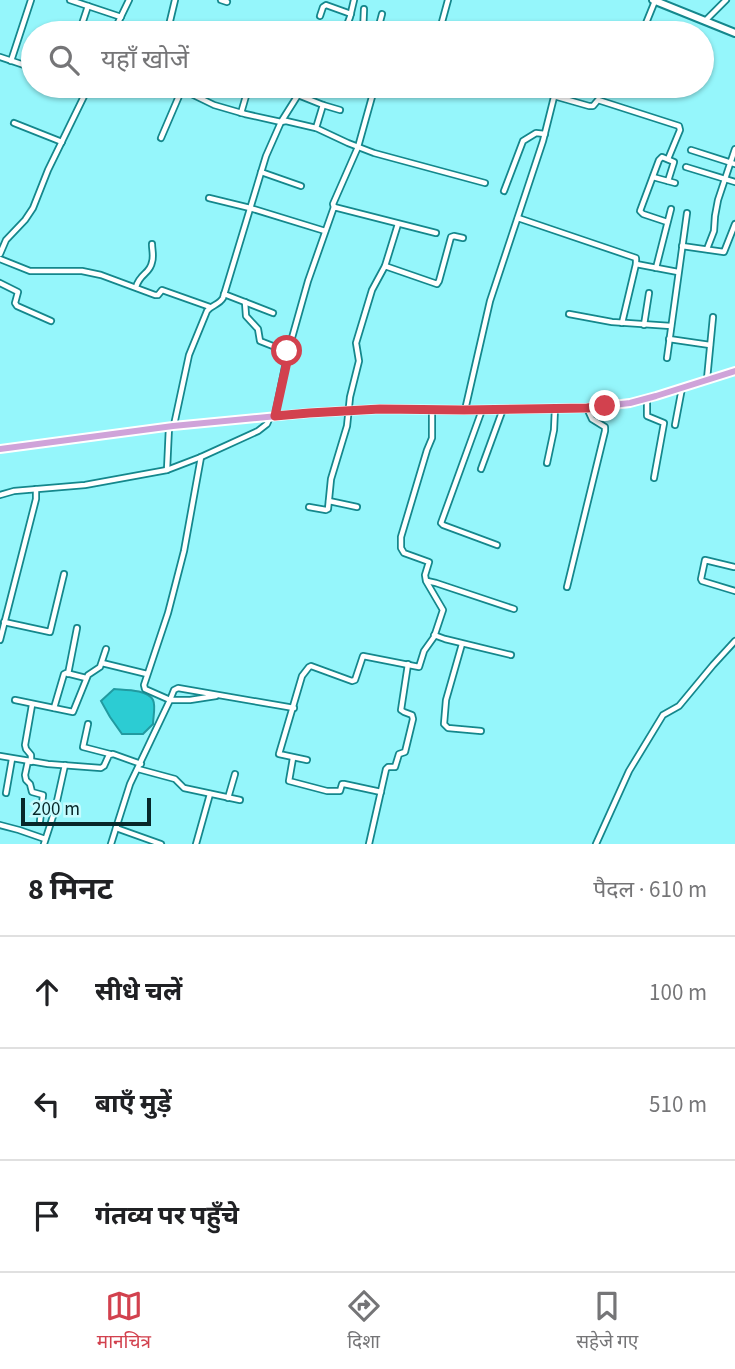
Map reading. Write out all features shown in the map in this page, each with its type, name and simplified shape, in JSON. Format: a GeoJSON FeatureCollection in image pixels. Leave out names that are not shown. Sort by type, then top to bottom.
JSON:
{"type":"FeatureCollection","features":[{"type":"Feature","properties":{"kind":"main road"},"geometry":{"type":"LineString","coordinates":[[0,449],[171,427],[349,410],[587,408],[648,398],[735,371]]}},
{"type":"Feature","properties":{"kind":"street"},"geometry":{"type":"LineString","coordinates":[[24,21],[31,0]]}},
{"type":"Feature","properties":{"kind":"street"},"geometry":{"type":"LineString","coordinates":[[71,0],[121,17]]}},
{"type":"Feature","properties":{"kind":"street"},"geometry":{"type":"LineString","coordinates":[[119,21],[129,0]]}},
{"type":"Feature","properties":{"kind":"street"},"geometry":{"type":"LineString","coordinates":[[170,21],[175,0]]}},
{"type":"Feature","properties":{"kind":"street"},"geometry":{"type":"LineString","coordinates":[[348,21],[354,0]]}},
{"type":"Feature","properties":{"kind":"street"},"geometry":{"type":"LineString","coordinates":[[442,21],[448,0]]}},
{"type":"Feature","properties":{"kind":"street"},"geometry":{"type":"LineString","coordinates":[[645,21],[654,0],[705,21],[726,0]]}},
{"type":"Feature","properties":{"kind":"street"},"geometry":{"type":"LineString","coordinates":[[320,16],[326,5],[351,14]]}},
{"type":"Feature","properties":{"kind":"street"},"geometry":{"type":"LineString","coordinates":[[83,21],[88,6]]}},
{"type":"Feature","properties":{"kind":"street"},"geometry":{"type":"LineString","coordinates":[[364,9],[364,21]]}},
{"type":"Feature","properties":{"kind":"street"},"geometry":{"type":"LineString","coordinates":[[380,21],[382,14]]}},
{"type":"Feature","properties":{"kind":"street"},"geometry":{"type":"LineString","coordinates":[[714,25],[735,33]]}},
{"type":"Feature","properties":{"kind":"street"},"geometry":{"type":"LineString","coordinates":[[11,61],[21,30]]}},
{"type":"Feature","properties":{"kind":"street"},"geometry":{"type":"LineString","coordinates":[[0,57],[21,64]]}},
{"type":"Feature","properties":{"kind":"street"},"geometry":{"type":"LineString","coordinates":[[0,254],[6,240],[33,208],[82,98]]}},
{"type":"Feature","properties":{"kind":"street"},"geometry":{"type":"LineString","coordinates":[[161,138],[178,98]]}},
{"type":"Feature","properties":{"kind":"street"},"geometry":{"type":"LineString","coordinates":[[201,98],[241,113],[316,128],[358,147],[401,161],[485,183]]}},
{"type":"Feature","properties":{"kind":"street"},"geometry":{"type":"LineString","coordinates":[[241,113],[246,98]]}},
{"type":"Feature","properties":{"kind":"street"},"geometry":{"type":"LineString","coordinates":[[167,470],[171,427],[189,355],[207,311],[219,303],[225,294],[261,172],[281,122],[296,98]]}},
{"type":"Feature","properties":{"kind":"street"},"geometry":{"type":"LineString","coordinates":[[306,98],[340,110]]}},
{"type":"Feature","properties":{"kind":"street"},"geometry":{"type":"LineString","coordinates":[[0,495],[14,491],[85,485],[167,470],[258,431],[267,424],[273,417],[308,281],[333,204],[358,147],[372,98]]}},
{"type":"Feature","properties":{"kind":"street"},"geometry":{"type":"LineString","coordinates":[[464,410],[490,301],[545,134],[554,98]]}},
{"type":"Feature","properties":{"kind":"street"},"geometry":{"type":"LineString","coordinates":[[561,98],[591,106],[598,100],[679,126],[680,130],[668,159]]}},
{"type":"Feature","properties":{"kind":"street"},"geometry":{"type":"LineString","coordinates":[[316,128],[323,105]]}},
{"type":"Feature","properties":{"kind":"street"},"geometry":{"type":"LineString","coordinates":[[14,123],[62,142]]}},
{"type":"Feature","properties":{"kind":"street"},"geometry":{"type":"LineString","coordinates":[[505,191],[523,141],[536,133],[545,134]]}},
{"type":"Feature","properties":{"kind":"street"},"geometry":{"type":"LineString","coordinates":[[707,249],[714,231],[716,209],[724,179],[735,149]]}},
{"type":"Feature","properties":{"kind":"street"},"geometry":{"type":"LineString","coordinates":[[691,150],[732,163]]}},
{"type":"Feature","properties":{"kind":"street"},"geometry":{"type":"LineString","coordinates":[[667,222],[640,211],[661,158],[674,162],[668,181]]}},
{"type":"Feature","properties":{"kind":"street"},"geometry":{"type":"LineString","coordinates":[[685,167],[735,182]]}},
{"type":"Feature","properties":{"kind":"street"},"geometry":{"type":"LineString","coordinates":[[261,172],[301,186]]}},
{"type":"Feature","properties":{"kind":"street"},"geometry":{"type":"LineString","coordinates":[[653,177],[675,183]]}},
{"type":"Feature","properties":{"kind":"street"},"geometry":{"type":"LineString","coordinates":[[209,198],[325,231]]}},
{"type":"Feature","properties":{"kind":"street"},"geometry":{"type":"LineString","coordinates":[[334,207],[436,233]]}},
{"type":"Feature","properties":{"kind":"street"},"geometry":{"type":"LineString","coordinates":[[656,268],[671,209]]}},
{"type":"Feature","properties":{"kind":"street"},"geometry":{"type":"LineString","coordinates":[[667,358],[687,213]]}},
{"type":"Feature","properties":{"kind":"street"},"geometry":{"type":"LineString","coordinates":[[518,218],[636,258],[622,323]]}},
{"type":"Feature","properties":{"kind":"street"},"geometry":{"type":"LineString","coordinates":[[309,507],[327,510],[331,479],[347,426],[350,397],[359,361],[356,342],[372,290],[385,266],[398,223]]}},
{"type":"Feature","properties":{"kind":"street"},"geometry":{"type":"LineString","coordinates":[[682,246],[723,252],[735,224]]}},
{"type":"Feature","properties":{"kind":"street"},"geometry":{"type":"LineString","coordinates":[[385,266],[437,284],[451,237],[463,238]]}},
{"type":"Feature","properties":{"kind":"street"},"geometry":{"type":"LineString","coordinates":[[136,287],[139,278],[149,270],[153,261],[152,244]]}},
{"type":"Feature","properties":{"kind":"street"},"geometry":{"type":"LineString","coordinates":[[0,259],[26,270],[89,272],[155,295],[164,290],[210,307]]}},
{"type":"Feature","properties":{"kind":"street"},"geometry":{"type":"LineString","coordinates":[[636,264],[678,272]]}},
{"type":"Feature","properties":{"kind":"street"},"geometry":{"type":"LineString","coordinates":[[0,283],[18,292],[16,305],[51,321]]}},
{"type":"Feature","properties":{"kind":"street"},"geometry":{"type":"LineString","coordinates":[[644,325],[649,293]]}},
{"type":"Feature","properties":{"kind":"street"},"geometry":{"type":"LineString","coordinates":[[225,294],[273,313]]}},
{"type":"Feature","properties":{"kind":"street"},"geometry":{"type":"LineString","coordinates":[[245,302],[245,313],[256,326],[260,341],[288,352]]}},
{"type":"Feature","properties":{"kind":"street"},"geometry":{"type":"LineString","coordinates":[[569,314],[622,323],[671,326]]}},
{"type":"Feature","properties":{"kind":"street"},"geometry":{"type":"LineString","coordinates":[[707,380],[713,317]]}},
{"type":"Feature","properties":{"kind":"street"},"geometry":{"type":"LineString","coordinates":[[669,340],[710,345]]}},
{"type":"Feature","properties":{"kind":"street"},"geometry":{"type":"LineString","coordinates":[[675,425],[682,388]]}},
{"type":"Feature","properties":{"kind":"street"},"geometry":{"type":"LineString","coordinates":[[648,398],[648,416],[664,425],[654,478]]}},
{"type":"Feature","properties":{"kind":"street"},"geometry":{"type":"LineString","coordinates":[[547,463],[554,430],[555,408]]}},
{"type":"Feature","properties":{"kind":"street"},"geometry":{"type":"LineString","coordinates":[[567,587],[605,431],[605,427],[592,419],[587,408]]}},
{"type":"Feature","properties":{"kind":"street"},"geometry":{"type":"LineString","coordinates":[[481,468],[503,409]]}},
{"type":"Feature","properties":{"kind":"street"},"geometry":{"type":"LineString","coordinates":[[307,761],[279,754],[303,674],[310,666],[352,681],[355,680],[363,656],[420,667],[424,651],[435,635],[443,608],[426,581],[429,562],[404,554],[401,548],[401,537],[432,438],[432,410]]}},
{"type":"Feature","properties":{"kind":"street"},"geometry":{"type":"LineString","coordinates":[[482,410],[441,523],[497,545]]}},
{"type":"Feature","properties":{"kind":"street"},"geometry":{"type":"LineString","coordinates":[[201,457],[184,551],[168,613],[144,685],[145,689],[170,700],[215,696]]}},
{"type":"Feature","properties":{"kind":"street"},"geometry":{"type":"LineString","coordinates":[[0,640],[36,489]]}},
{"type":"Feature","properties":{"kind":"street"},"geometry":{"type":"LineString","coordinates":[[329,501],[357,508]]}},
{"type":"Feature","properties":{"kind":"street"},"geometry":{"type":"LineString","coordinates":[[734,567],[705,560],[701,579],[735,591]]}},
{"type":"Feature","properties":{"kind":"street"},"geometry":{"type":"LineString","coordinates":[[4,622],[50,632],[64,574]]}},
{"type":"Feature","properties":{"kind":"street"},"geometry":{"type":"LineString","coordinates":[[426,581],[514,609]]}},
{"type":"Feature","properties":{"kind":"street"},"geometry":{"type":"LineString","coordinates":[[0,602],[9,604]]}},
{"type":"Feature","properties":{"kind":"street"},"geometry":{"type":"LineString","coordinates":[[68,674],[77,628]]}},
{"type":"Feature","properties":{"kind":"street"},"geometry":{"type":"LineString","coordinates":[[435,635],[512,655]]}},
{"type":"Feature","properties":{"kind":"street"},"geometry":{"type":"LineString","coordinates":[[596,844],[629,771],[663,715],[679,706],[735,641]]}},
{"type":"Feature","properties":{"kind":"street"},"geometry":{"type":"LineString","coordinates":[[462,644],[446,700],[444,724],[449,728],[481,731]]}},
{"type":"Feature","properties":{"kind":"street"},"geometry":{"type":"LineString","coordinates":[[15,701],[73,712],[86,678],[100,667],[106,649]]}},
{"type":"Feature","properties":{"kind":"street"},"geometry":{"type":"LineString","coordinates":[[102,663],[147,674]]}},
{"type":"Feature","properties":{"kind":"street"},"geometry":{"type":"LineString","coordinates":[[369,844],[387,768],[396,767],[399,754],[405,752],[413,719],[412,715],[401,710],[408,664]]}},
{"type":"Feature","properties":{"kind":"street"},"geometry":{"type":"LineString","coordinates":[[54,708],[65,673],[86,678]]}},
{"type":"Feature","properties":{"kind":"street"},"geometry":{"type":"LineString","coordinates":[[111,844],[127,793],[174,690],[178,688],[293,708]]}},
{"type":"Feature","properties":{"kind":"street"},"geometry":{"type":"LineString","coordinates":[[32,705],[25,745],[31,755],[25,778],[32,792],[43,795],[40,821]]}},
{"type":"Feature","properties":{"kind":"street"},"geometry":{"type":"LineString","coordinates":[[88,724],[83,747],[111,754],[175,779],[184,788],[240,800]]}},
{"type":"Feature","properties":{"kind":"street"},"geometry":{"type":"LineString","coordinates":[[0,756],[29,762],[103,767],[111,754]]}},
{"type":"Feature","properties":{"kind":"street"},"geometry":{"type":"LineString","coordinates":[[293,758],[289,782],[327,791],[340,791],[344,784],[381,792]]}},
{"type":"Feature","properties":{"kind":"street"},"geometry":{"type":"LineString","coordinates":[[6,793],[12,759]]}},
{"type":"Feature","properties":{"kind":"street"},"geometry":{"type":"LineString","coordinates":[[0,825],[45,841],[65,765]]}},
{"type":"Feature","properties":{"kind":"street"},"geometry":{"type":"LineString","coordinates":[[228,798],[235,774]]}},
{"type":"Feature","properties":{"kind":"street"},"geometry":{"type":"LineString","coordinates":[[196,844],[210,794]]}},
{"type":"Feature","properties":{"kind":"street"},"geometry":{"type":"LineString","coordinates":[[116,828],[161,844]]}},
{"type":"Feature","properties":{"kind":"water"},"geometry":{"type":"Polygon","coordinates":[[[114,689],[141,692],[153,700],[153,724],[143,734],[122,734],[110,717],[101,701],[114,689]]]}},
{"type":"Feature","properties":{"kind":"route"},"geometry":{"type":"LineString","coordinates":[[287,351],[275,416],[380,409],[464,410],[605,406]]}}]}
